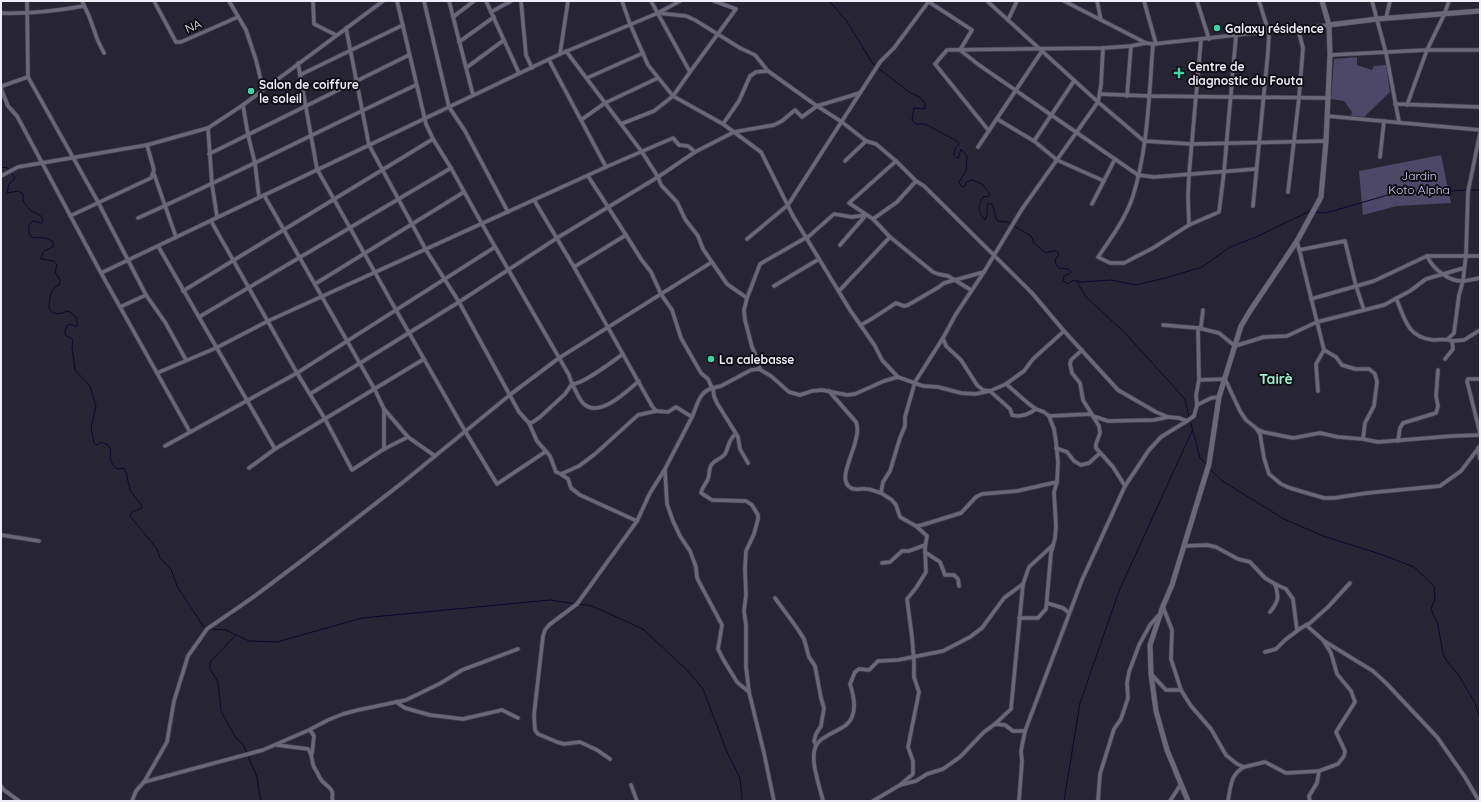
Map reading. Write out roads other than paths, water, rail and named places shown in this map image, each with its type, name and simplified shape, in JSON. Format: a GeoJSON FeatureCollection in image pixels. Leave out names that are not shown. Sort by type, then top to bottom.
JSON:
{"type":"FeatureCollection","features":[{"type":"Feature","properties":{"kind":"street"},"geometry":{"type":"LineString","coordinates":[[27,1],[28,77],[98,202],[146,295],[165,322],[186,360]]}},
{"type":"Feature","properties":{"kind":"street"},"geometry":{"type":"LineString","coordinates":[[82,1],[104,53]]}},
{"type":"Feature","properties":{"kind":"street","name":"NA"},"geometry":{"type":"LineString","coordinates":[[154,1],[176,42],[181,42],[238,17]]}},
{"type":"Feature","properties":{"kind":"street"},"geometry":{"type":"LineString","coordinates":[[228,1],[246,30],[256,60],[263,89]]}},
{"type":"Feature","properties":{"kind":"street"},"geometry":{"type":"LineString","coordinates":[[313,1],[314,24],[336,35]]}},
{"type":"Feature","properties":{"kind":"street"},"geometry":{"type":"LineString","coordinates":[[3,175],[18,167],[147,145],[208,128],[243,105],[383,1]]}},
{"type":"Feature","properties":{"kind":"street"},"geometry":{"type":"LineString","coordinates":[[398,1],[424,118],[433,139],[569,375],[572,384],[583,404],[587,407],[602,407],[620,397],[638,381]]}},
{"type":"Feature","properties":{"kind":"street"},"geometry":{"type":"LineString","coordinates":[[424,1],[449,107],[465,131],[508,212]]}},
{"type":"Feature","properties":{"kind":"street"},"geometry":{"type":"LineString","coordinates":[[449,1],[473,95]]}},
{"type":"Feature","properties":{"kind":"street"},"geometry":{"type":"LineString","coordinates":[[453,17],[474,1]]}},
{"type":"Feature","properties":{"kind":"street"},"geometry":{"type":"LineString","coordinates":[[486,1],[519,73]]}},
{"type":"Feature","properties":{"kind":"street"},"geometry":{"type":"LineString","coordinates":[[491,12],[511,1]]}},
{"type":"Feature","properties":{"kind":"street"},"geometry":{"type":"LineString","coordinates":[[521,1],[526,55],[532,68]]}},
{"type":"Feature","properties":{"kind":"street"},"geometry":{"type":"LineString","coordinates":[[560,54],[568,1]]}},
{"type":"Feature","properties":{"kind":"street"},"geometry":{"type":"LineString","coordinates":[[622,1],[630,24],[648,65],[673,96],[723,124],[761,152],[793,216],[819,259],[860,325],[875,346],[882,360],[898,377],[923,386],[938,387],[961,393],[975,394],[990,391],[1006,384],[1028,367],[1033,360],[1064,331]]}},
{"type":"Feature","properties":{"kind":"street"},"geometry":{"type":"LineString","coordinates":[[651,1],[690,72]]}},
{"type":"Feature","properties":{"kind":"street"},"geometry":{"type":"LineString","coordinates":[[101,273],[129,261],[317,169],[519,73],[566,51],[658,13],[680,1]]}},
{"type":"Feature","properties":{"kind":"street"},"geometry":{"type":"LineString","coordinates":[[621,124],[654,111],[673,96],[736,9],[714,1]]}},
{"type":"Feature","properties":{"kind":"street"},"geometry":{"type":"LineString","coordinates":[[747,239],[788,205],[873,72],[880,62],[894,48],[929,1],[972,30],[960,50]]}},
{"type":"Feature","properties":{"kind":"street"},"geometry":{"type":"LineString","coordinates":[[987,1],[1074,81],[1144,141],[1192,144],[1326,141]]}},
{"type":"Feature","properties":{"kind":"street"},"geometry":{"type":"LineString","coordinates":[[1008,20],[1017,1]]}},
{"type":"Feature","properties":{"kind":"street"},"geometry":{"type":"LineString","coordinates":[[1064,1],[1146,43]]}},
{"type":"Feature","properties":{"kind":"street"},"geometry":{"type":"LineString","coordinates":[[1097,1],[1101,20]]}},
{"type":"Feature","properties":{"kind":"street"},"geometry":{"type":"LineString","coordinates":[[1144,1],[1155,44],[1144,141],[1138,175],[1132,197],[1113,235],[1098,257],[1110,263],[1124,263],[1153,248],[1189,225],[1219,212],[1227,143],[1236,36]]}},
{"type":"Feature","properties":{"kind":"street"},"geometry":{"type":"LineString","coordinates":[[1197,1],[1209,39]]}},
{"type":"Feature","properties":{"kind":"street"},"geometry":{"type":"LineString","coordinates":[[1253,206],[1264,98],[1268,33],[1259,1]]}},
{"type":"Feature","properties":{"kind":"street"},"geometry":{"type":"LineString","coordinates":[[1188,801],[1167,750],[1156,712],[1151,674],[1150,645],[1162,606],[1172,585],[1208,467],[1219,397],[1241,326],[1297,241],[1321,197],[1326,141],[1330,55],[1329,26],[1322,1]]}},
{"type":"Feature","properties":{"kind":"street"},"geometry":{"type":"LineString","coordinates":[[1372,1],[1386,53],[1399,122]]}},
{"type":"Feature","properties":{"kind":"street"},"geometry":{"type":"LineString","coordinates":[[1386,18],[1390,1]]}},
{"type":"Feature","properties":{"kind":"street"},"geometry":{"type":"LineString","coordinates":[[1407,105],[1427,50],[1449,1]]}},
{"type":"Feature","properties":{"kind":"street"},"geometry":{"type":"LineString","coordinates":[[988,131],[935,64],[947,50],[1041,50],[1103,48],[1131,46],[1146,43],[1155,44],[1329,26],[1377,18],[1479,12],[1480,5]]}},
{"type":"Feature","properties":{"kind":"street"},"geometry":{"type":"LineString","coordinates":[[1,13],[27,14],[84,6]]}},
{"type":"Feature","properties":{"kind":"street"},"geometry":{"type":"LineString","coordinates":[[658,13],[686,16],[755,56],[768,71],[842,122],[866,141],[876,144],[916,181],[924,186],[1032,293],[1064,331],[1118,390],[1156,412],[1168,417]]}},
{"type":"Feature","properties":{"kind":"street"},"geometry":{"type":"LineString","coordinates":[[459,42],[494,17]]}},
{"type":"Feature","properties":{"kind":"street"},"geometry":{"type":"LineString","coordinates":[[300,75],[403,25]]}},
{"type":"Feature","properties":{"kind":"street"},"geometry":{"type":"LineString","coordinates":[[346,28],[369,145],[426,250],[459,302],[537,441],[550,456],[556,472],[568,479],[571,488],[580,495],[637,520]]}},
{"type":"Feature","properties":{"kind":"street"},"geometry":{"type":"LineString","coordinates":[[1288,192],[1299,98],[1303,48],[1298,29]]}},
{"type":"Feature","properties":{"kind":"street"},"geometry":{"type":"LineString","coordinates":[[466,68],[504,40]]}},
{"type":"Feature","properties":{"kind":"street"},"geometry":{"type":"LineString","coordinates":[[1189,225],[1189,175],[1201,40]]}},
{"type":"Feature","properties":{"kind":"street"},"geometry":{"type":"LineString","coordinates":[[1127,96],[1131,46]]}},
{"type":"Feature","properties":{"kind":"street"},"geometry":{"type":"LineString","coordinates":[[881,493],[883,482],[890,471],[905,426],[905,417],[915,382],[1022,209],[1098,102],[1100,94],[1103,48]]}},
{"type":"Feature","properties":{"kind":"street"},"geometry":{"type":"LineString","coordinates":[[960,50],[979,65],[1138,175],[1154,177],[1256,169]]}},
{"type":"Feature","properties":{"kind":"street"},"geometry":{"type":"LineString","coordinates":[[978,147],[1041,50]]}},
{"type":"Feature","properties":{"kind":"street"},"geometry":{"type":"LineString","coordinates":[[1330,55],[1427,50],[1480,50]]}},
{"type":"Feature","properties":{"kind":"street"},"geometry":{"type":"LineString","coordinates":[[566,51],[642,152],[658,177],[661,185],[676,202],[685,219],[698,236],[703,249],[727,284],[747,298]]}},
{"type":"Feature","properties":{"kind":"street"},"geometry":{"type":"LineString","coordinates":[[586,78],[643,53]]}},
{"type":"Feature","properties":{"kind":"street"},"geometry":{"type":"LineString","coordinates":[[209,154],[409,55]]}},
{"type":"Feature","properties":{"kind":"street"},"geometry":{"type":"LineString","coordinates":[[549,60],[606,167]]}},
{"type":"Feature","properties":{"kind":"street"},"geometry":{"type":"LineString","coordinates":[[298,64],[317,169],[374,273],[465,432],[497,484],[545,452]]}},
{"type":"Feature","properties":{"kind":"street"},"geometry":{"type":"LineString","coordinates":[[723,124],[739,101],[750,76],[756,72],[768,71]]}},
{"type":"Feature","properties":{"kind":"street"},"geometry":{"type":"LineString","coordinates":[[28,77],[2,86],[1,89],[8,106],[17,116],[101,273],[190,432]]}},
{"type":"Feature","properties":{"kind":"street"},"geometry":{"type":"LineString","coordinates":[[581,120],[605,103],[658,78]]}},
{"type":"Feature","properties":{"kind":"street"},"geometry":{"type":"LineString","coordinates":[[1034,141],[1074,81]]}},
{"type":"Feature","properties":{"kind":"street"},"geometry":{"type":"LineString","coordinates":[[138,218],[212,184],[416,85]]}},
{"type":"Feature","properties":{"kind":"street"},"geometry":{"type":"LineString","coordinates":[[310,394],[459,302],[557,238],[609,208],[695,152],[734,132],[774,125],[782,121],[795,110],[802,117],[817,106],[860,93]]}},
{"type":"Feature","properties":{"kind":"street"},"geometry":{"type":"LineString","coordinates":[[1100,94],[1127,96],[1327,98]]}},
{"type":"Feature","properties":{"kind":"street"},"geometry":{"type":"LineString","coordinates":[[1395,104],[1480,107]]}},
{"type":"Feature","properties":{"kind":"street"},"geometry":{"type":"LineString","coordinates":[[243,105],[255,163],[259,198]]}},
{"type":"Feature","properties":{"kind":"street"},"geometry":{"type":"LineString","coordinates":[[1327,116],[1480,131],[1468,193],[1466,255],[1454,333],[1450,340],[1453,349],[1445,359]]}},
{"type":"Feature","properties":{"kind":"street"},"geometry":{"type":"LineString","coordinates":[[997,119],[1034,141],[1057,160],[1104,181]]}},
{"type":"Feature","properties":{"kind":"street"},"geometry":{"type":"LineString","coordinates":[[1380,157],[1384,121]]}},
{"type":"Feature","properties":{"kind":"street"},"geometry":{"type":"LineString","coordinates":[[208,128],[209,154],[217,218]]}},
{"type":"Feature","properties":{"kind":"street"},"geometry":{"type":"LineString","coordinates":[[157,373],[216,348],[374,273],[672,138],[679,145],[688,146],[695,152]]}},
{"type":"Feature","properties":{"kind":"street"},"geometry":{"type":"LineString","coordinates":[[183,291],[433,139]]}},
{"type":"Feature","properties":{"kind":"street"},"geometry":{"type":"LineString","coordinates":[[845,161],[866,141]]}},
{"type":"Feature","properties":{"kind":"street"},"geometry":{"type":"LineString","coordinates":[[147,145],[164,206],[176,237]]}},
{"type":"Feature","properties":{"kind":"street"},"geometry":{"type":"LineString","coordinates":[[1092,204],[1115,158]]}},
{"type":"Feature","properties":{"kind":"street"},"geometry":{"type":"LineString","coordinates":[[896,161],[849,203],[873,219],[890,237],[933,272],[948,276],[971,290]]}},
{"type":"Feature","properties":{"kind":"street"},"geometry":{"type":"LineString","coordinates":[[199,317],[451,168]]}},
{"type":"Feature","properties":{"kind":"street"},"geometry":{"type":"LineString","coordinates":[[70,216],[151,178],[154,174]]}},
{"type":"Feature","properties":{"kind":"street"},"geometry":{"type":"LineString","coordinates":[[588,176],[641,259],[651,272],[661,294],[672,310],[681,338],[701,373],[708,379],[713,388],[714,396],[736,434],[740,444],[740,449],[748,463]]}},
{"type":"Feature","properties":{"kind":"street"},"geometry":{"type":"LineString","coordinates":[[873,219],[897,202],[916,181]]}},
{"type":"Feature","properties":{"kind":"street"},"geometry":{"type":"LineString","coordinates":[[315,284],[464,192]]}},
{"type":"Feature","properties":{"kind":"street"},"geometry":{"type":"LineString","coordinates":[[264,195],[360,363],[384,409],[408,437],[435,456]]}},
{"type":"Feature","properties":{"kind":"street"},"geometry":{"type":"LineString","coordinates":[[534,200],[656,411]]}},
{"type":"Feature","properties":{"kind":"street"},"geometry":{"type":"LineString","coordinates":[[759,370],[760,365],[752,347],[744,310],[760,264],[807,238],[834,214],[852,217],[866,215]]}},
{"type":"Feature","properties":{"kind":"street"},"geometry":{"type":"LineString","coordinates":[[840,245],[866,215]]}},
{"type":"Feature","properties":{"kind":"street"},"geometry":{"type":"LineString","coordinates":[[211,221],[297,373],[325,419],[352,470],[384,449],[408,437]]}},
{"type":"Feature","properties":{"kind":"street"},"geometry":{"type":"LineString","coordinates":[[574,267],[626,235]]}},
{"type":"Feature","properties":{"kind":"street"},"geometry":{"type":"LineString","coordinates":[[839,290],[890,237]]}},
{"type":"Feature","properties":{"kind":"street"},"geometry":{"type":"LineString","coordinates":[[1297,241],[1310,299],[1324,350],[1316,364],[1318,391]]}},
{"type":"Feature","properties":{"kind":"street"},"geometry":{"type":"LineString","coordinates":[[1299,250],[1345,241],[1356,286],[1364,310]]}},
{"type":"Feature","properties":{"kind":"street"},"geometry":{"type":"LineString","coordinates":[[158,246],[275,449]]}},
{"type":"Feature","properties":{"kind":"street"},"geometry":{"type":"LineString","coordinates":[[165,446],[297,373],[495,247]]}},
{"type":"Feature","properties":{"kind":"street"},"geometry":{"type":"LineString","coordinates":[[1427,256],[1430,263],[1442,274],[1454,279],[1463,281],[1480,278]]}},
{"type":"Feature","properties":{"kind":"street"},"geometry":{"type":"LineString","coordinates":[[1310,299],[1374,281],[1427,256],[1480,256]]}},
{"type":"Feature","properties":{"kind":"street"},"geometry":{"type":"LineString","coordinates":[[774,286],[819,259]]}},
{"type":"Feature","properties":{"kind":"street"},"geometry":{"type":"LineString","coordinates":[[132,801],[167,742],[174,701],[188,656],[207,629],[304,559],[511,394],[559,358],[712,262]]}},
{"type":"Feature","properties":{"kind":"street"},"geometry":{"type":"LineString","coordinates":[[1235,346],[1264,337],[1287,336],[1317,322],[1384,305],[1410,291],[1426,279],[1464,268]]}},
{"type":"Feature","properties":{"kind":"street"},"geometry":{"type":"LineString","coordinates":[[860,325],[864,324],[896,303],[904,306],[939,288],[944,283],[984,272]]}},
{"type":"Feature","properties":{"kind":"street"},"geometry":{"type":"LineString","coordinates":[[120,306],[146,295]]}},
{"type":"Feature","properties":{"kind":"street"},"geometry":{"type":"LineString","coordinates":[[1396,298],[1407,326],[1414,334],[1420,337],[1434,340],[1464,340],[1480,330]]}},
{"type":"Feature","properties":{"kind":"street"},"geometry":{"type":"LineString","coordinates":[[1019,801],[1022,762],[1021,751],[1024,731],[1082,580],[1125,486],[1149,450],[1161,437],[1194,416],[1197,405],[1196,394],[1199,380],[1198,328],[1201,327],[1203,310]]}},
{"type":"Feature","properties":{"kind":"street"},"geometry":{"type":"LineString","coordinates":[[1163,325],[1198,328],[1219,333],[1235,346]]}},
{"type":"Feature","properties":{"kind":"street"},"geometry":{"type":"LineString","coordinates":[[943,338],[946,346],[962,360],[977,385],[983,390],[990,391],[1010,409],[1012,415],[1019,416],[1032,413],[1036,409]]}},
{"type":"Feature","properties":{"kind":"street"},"geometry":{"type":"LineString","coordinates":[[1082,350],[1070,364],[1072,374],[1080,383],[1083,400],[1099,426],[1100,433],[1096,444],[1097,450],[1114,467],[1125,486]]}},
{"type":"Feature","properties":{"kind":"street"},"geometry":{"type":"LineString","coordinates":[[1324,350],[1336,357],[1342,365],[1355,369],[1369,369],[1375,374],[1377,382],[1374,406],[1365,423],[1363,439]]}},
{"type":"Feature","properties":{"kind":"street"},"geometry":{"type":"LineString","coordinates":[[528,423],[533,422],[540,417],[565,394],[572,384],[586,379],[623,354]]}},
{"type":"Feature","properties":{"kind":"street"},"geometry":{"type":"LineString","coordinates":[[249,468],[275,449],[375,390],[424,359]]}},
{"type":"Feature","properties":{"kind":"street"},"geometry":{"type":"LineString","coordinates":[[610,759],[597,750],[580,742],[564,744],[538,734],[535,730],[534,715],[543,636],[549,625],[577,604],[637,520],[650,493],[665,469],[692,418],[702,394],[707,390],[721,386],[751,370],[759,370],[772,376],[789,392],[800,395],[812,391],[828,390],[847,395],[855,394],[884,381],[898,377]]}},
{"type":"Feature","properties":{"kind":"street"},"geometry":{"type":"LineString","coordinates":[[1398,440],[1400,428],[1403,423],[1436,413],[1438,406],[1436,396],[1438,370]]}},
{"type":"Feature","properties":{"kind":"street"},"geometry":{"type":"LineString","coordinates":[[1199,380],[1225,378]]}},
{"type":"Feature","properties":{"kind":"street"},"geometry":{"type":"LineString","coordinates":[[1225,378],[1240,411],[1246,420],[1263,432],[1293,438],[1320,433],[1378,442],[1480,434],[1467,380],[1480,378]]}},
{"type":"Feature","properties":{"kind":"street"},"geometry":{"type":"LineString","coordinates":[[1006,384],[1036,409],[1049,416],[1054,429],[1058,462],[1057,482],[1054,492],[1056,526],[1051,553],[1046,609],[1038,618],[1020,618]]}},
{"type":"Feature","properties":{"kind":"street"},"geometry":{"type":"LineString","coordinates":[[828,390],[858,426],[857,440],[845,471],[844,477],[846,483],[850,488],[856,490],[868,488],[881,493],[892,500],[900,517],[916,526],[926,536],[926,572],[907,599],[914,656],[914,677],[919,692],[908,747],[913,761],[912,774],[900,785],[873,801]]}},
{"type":"Feature","properties":{"kind":"street"},"geometry":{"type":"LineString","coordinates":[[1197,405],[1211,398],[1219,397]]}},
{"type":"Feature","properties":{"kind":"street"},"geometry":{"type":"LineString","coordinates":[[561,474],[579,466],[595,454],[638,415],[656,411],[668,412],[676,407],[692,418]]}},
{"type":"Feature","properties":{"kind":"street"},"geometry":{"type":"LineString","coordinates":[[384,409],[384,449]]}},
{"type":"Feature","properties":{"kind":"street"},"geometry":{"type":"LineString","coordinates":[[1049,416],[1092,415],[1108,421],[1154,420],[1168,417],[1179,418],[1187,421]]}},
{"type":"Feature","properties":{"kind":"street"},"geometry":{"type":"LineString","coordinates":[[1256,428],[1260,434],[1264,458],[1269,474],[1290,488],[1324,498],[1440,486],[1461,471],[1479,447]]}},
{"type":"Feature","properties":{"kind":"street"},"geometry":{"type":"LineString","coordinates":[[736,434],[732,436],[724,455],[716,459],[712,464],[709,470],[708,480],[701,492],[712,500],[746,501],[752,505],[758,515],[754,534],[746,551],[746,595],[744,611],[746,625],[746,667],[749,692],[774,801]]}},
{"type":"Feature","properties":{"kind":"street"},"geometry":{"type":"LineString","coordinates":[[1479,447],[1480,459]]}},
{"type":"Feature","properties":{"kind":"street"},"geometry":{"type":"LineString","coordinates":[[1056,448],[1066,452],[1074,461],[1081,465],[1089,463],[1100,453]]}},
{"type":"Feature","properties":{"kind":"street"},"geometry":{"type":"LineString","coordinates":[[665,469],[667,504],[671,515],[680,536],[690,551],[696,567],[696,578],[722,625],[718,649],[737,682],[749,692]]}},
{"type":"Feature","properties":{"kind":"street"},"geometry":{"type":"LineString","coordinates":[[916,526],[922,526],[961,512],[976,497],[982,494],[1017,491],[1057,482]]}},
{"type":"Feature","properties":{"kind":"street"},"geometry":{"type":"LineString","coordinates":[[1,535],[39,541]]}},
{"type":"Feature","properties":{"kind":"street"},"geometry":{"type":"LineString","coordinates":[[882,563],[890,562],[902,552],[925,545]]}},
{"type":"Feature","properties":{"kind":"street"},"geometry":{"type":"LineString","coordinates":[[900,785],[916,781],[926,774],[943,770],[960,757],[984,732],[1011,709],[1022,584],[1029,567],[1053,545]]}},
{"type":"Feature","properties":{"kind":"street"},"geometry":{"type":"LineString","coordinates":[[1184,546],[1207,545],[1216,547],[1238,559],[1250,562],[1265,578],[1286,589],[1293,599],[1297,630]]}},
{"type":"Feature","properties":{"kind":"street"},"geometry":{"type":"LineString","coordinates":[[925,552],[940,562],[945,575],[954,576],[958,579],[959,586]]}},
{"type":"Feature","properties":{"kind":"street"},"geometry":{"type":"LineString","coordinates":[[1265,652],[1276,649],[1297,630],[1306,625],[1328,607],[1350,583]]}},
{"type":"Feature","properties":{"kind":"street"},"geometry":{"type":"LineString","coordinates":[[816,745],[821,740],[846,724],[853,717],[854,695],[850,684],[855,672],[859,669],[869,670],[878,661],[882,660],[898,660],[942,651],[970,637],[982,628],[1004,598],[1022,584]]}},
{"type":"Feature","properties":{"kind":"street"},"geometry":{"type":"LineString","coordinates":[[1270,612],[1277,603],[1278,596],[1274,584]]}},
{"type":"Feature","properties":{"kind":"street"},"geometry":{"type":"LineString","coordinates":[[775,598],[789,615],[800,633],[808,650],[809,657],[815,666],[824,708],[821,726],[814,741],[816,745],[814,753],[815,770],[823,801]]}},
{"type":"Feature","properties":{"kind":"street"},"geometry":{"type":"LineString","coordinates":[[1046,603],[1062,608],[1069,613]]}},
{"type":"Feature","properties":{"kind":"street"},"geometry":{"type":"LineString","coordinates":[[1162,606],[1172,630],[1170,659],[1181,690],[1191,706],[1211,729],[1226,755],[1237,764],[1244,767]]}},
{"type":"Feature","properties":{"kind":"street"},"geometry":{"type":"LineString","coordinates":[[1098,801],[1100,774],[1114,729],[1121,719],[1128,698],[1128,672],[1139,644],[1150,625],[1160,613]]}},
{"type":"Feature","properties":{"kind":"street"},"geometry":{"type":"LineString","coordinates":[[1306,625],[1323,640],[1373,671],[1387,684],[1437,737],[1465,777],[1479,801]]}},
{"type":"Feature","properties":{"kind":"street"},"geometry":{"type":"LineString","coordinates":[[1228,801],[1234,774],[1244,767],[1265,762],[1286,772],[1319,771],[1338,764],[1344,756],[1345,751],[1336,732],[1355,702],[1351,691],[1337,674],[1331,652],[1323,640]]}},
{"type":"Feature","properties":{"kind":"street"},"geometry":{"type":"LineString","coordinates":[[144,782],[263,750],[343,714],[416,696],[462,670],[518,649]]}},
{"type":"Feature","properties":{"kind":"street"},"geometry":{"type":"LineString","coordinates":[[1151,674],[1166,690],[1181,690]]}},
{"type":"Feature","properties":{"kind":"street"},"geometry":{"type":"LineString","coordinates":[[396,702],[415,712],[430,715],[463,719],[502,710],[518,718]]}},
{"type":"Feature","properties":{"kind":"street"},"geometry":{"type":"LineString","coordinates":[[995,724],[1005,725],[1013,731],[1024,731]]}},
{"type":"Feature","properties":{"kind":"street"},"geometry":{"type":"LineString","coordinates":[[310,730],[314,736],[312,754],[314,766],[320,779],[332,790],[333,801]]}},
{"type":"Feature","properties":{"kind":"street"},"geometry":{"type":"LineString","coordinates":[[276,745],[308,749],[312,754]]}},
{"type":"Feature","properties":{"kind":"street"},"geometry":{"type":"LineString","coordinates":[[1310,801],[1309,796],[1317,783],[1319,771]]}},
{"type":"Feature","properties":{"kind":"street"},"geometry":{"type":"LineString","coordinates":[[1170,801],[1181,784]]}},
{"type":"Feature","properties":{"kind":"street"},"geometry":{"type":"LineString","coordinates":[[631,785],[637,801]]}},
{"type":"Feature","properties":{"kind":"street"},"geometry":{"type":"LineString","coordinates":[[1,786],[19,801]]}},
{"type":"Feature","properties":{"kind":"waterway"},"geometry":{"type":"LineString","coordinates":[[828,1],[846,20],[873,64],[909,92],[921,98],[925,104],[925,109],[914,108],[912,120],[916,124],[925,124],[957,141],[959,144],[955,149],[954,155],[958,159],[961,149],[967,156],[966,171],[959,182],[962,187],[965,186],[966,182],[972,180],[982,184],[990,194],[989,196],[983,197],[980,204],[979,209],[982,217],[985,220],[988,204],[992,204],[998,221],[1011,224]]}},
{"type":"Feature","properties":{"kind":"waterway"},"geometry":{"type":"LineString","coordinates":[[1,167],[8,168],[15,178],[9,184],[7,193],[18,191],[23,194],[23,201],[30,210],[41,216],[43,221],[42,223],[33,221],[29,225],[29,233],[32,238],[43,238],[53,242],[53,247],[43,252],[41,259],[54,261],[57,265],[55,272],[60,280],[59,285],[53,289],[49,309],[53,313],[58,314],[68,311],[77,319],[77,327],[70,324],[67,326],[65,335],[73,340],[72,347],[75,370],[90,386],[96,406],[91,428],[94,443],[97,445],[101,442],[108,445],[111,450],[110,458],[113,465],[117,469],[124,468],[130,490],[142,506],[142,508],[132,512],[130,516],[157,549],[160,558],[171,569],[177,586],[205,629]]}},
{"type":"Feature","properties":{"kind":"waterway"},"geometry":{"type":"LineString","coordinates":[[1316,212],[1326,213],[1391,194],[1467,190]]}},
{"type":"Feature","properties":{"kind":"waterway"},"geometry":{"type":"LineString","coordinates":[[1471,190],[1480,190]]}},
{"type":"Feature","properties":{"kind":"waterway"},"geometry":{"type":"LineString","coordinates":[[1014,226],[1031,236],[1034,243],[1046,253],[1056,251],[1059,254],[1055,260],[1056,265],[1059,268],[1068,269],[1071,272],[1064,276],[1063,280],[1067,284],[1074,280],[1081,282],[1111,280],[1136,285],[1202,267],[1230,247],[1256,237],[1310,211]]}},
{"type":"Feature","properties":{"kind":"waterway"},"geometry":{"type":"LineString","coordinates":[[1077,282],[1086,297],[1124,332],[1185,399],[1189,417]]}},
{"type":"Feature","properties":{"kind":"waterway"},"geometry":{"type":"LineString","coordinates":[[1190,420],[1200,458],[1207,465]]}},
{"type":"Feature","properties":{"kind":"waterway"},"geometry":{"type":"LineString","coordinates":[[1064,801],[1080,703],[1119,591],[1192,431]]}},
{"type":"Feature","properties":{"kind":"waterway"},"geometry":{"type":"LineString","coordinates":[[1210,469],[1221,480],[1284,519],[1323,536],[1380,554],[1414,567],[1434,586],[1435,599],[1431,609],[1438,625],[1443,654],[1448,663],[1458,674],[1475,703],[1480,718]]}},
{"type":"Feature","properties":{"kind":"waterway"},"geometry":{"type":"LineString","coordinates":[[211,629],[226,630],[249,641],[277,642],[362,618],[550,600],[576,604]]}},
{"type":"Feature","properties":{"kind":"waterway"},"geometry":{"type":"LineString","coordinates":[[579,604],[592,606],[643,629],[688,671],[703,689],[727,752],[740,778],[742,801]]}},
{"type":"Feature","properties":{"kind":"waterway"},"geometry":{"type":"LineString","coordinates":[[236,635],[210,662],[210,669],[218,682],[221,711],[236,738],[242,743],[247,753]]}},
{"type":"Feature","properties":{"kind":"waterway"},"geometry":{"type":"LineString","coordinates":[[248,756],[257,777],[262,801]]}},
{"type":"Feature","properties":{"kind":"place","name":"Galaxy résidence"},"geometry":{"type":"Point","coordinates":[1217,28]}},
{"type":"Feature","properties":{"kind":"place","name":"Centre de diagnostic du Fouta"},"geometry":{"type":"Point","coordinates":[1179,73]}},
{"type":"Feature","properties":{"kind":"place","name":"Salon de coiffure le soleil"},"geometry":{"type":"Point","coordinates":[251,91]}},
{"type":"Feature","properties":{"kind":"place","name":"La calebasse"},"geometry":{"type":"Point","coordinates":[711,359]}},
{"type":"Feature","properties":{"kind":"district","name":"Tairè"},"geometry":{"type":"Point","coordinates":[1276,379]}},
{"type":"Feature","properties":{"kind":"park label","name":"Jardin Koto Alpha"},"geometry":{"type":"Point","coordinates":[1419,182]}}]}
